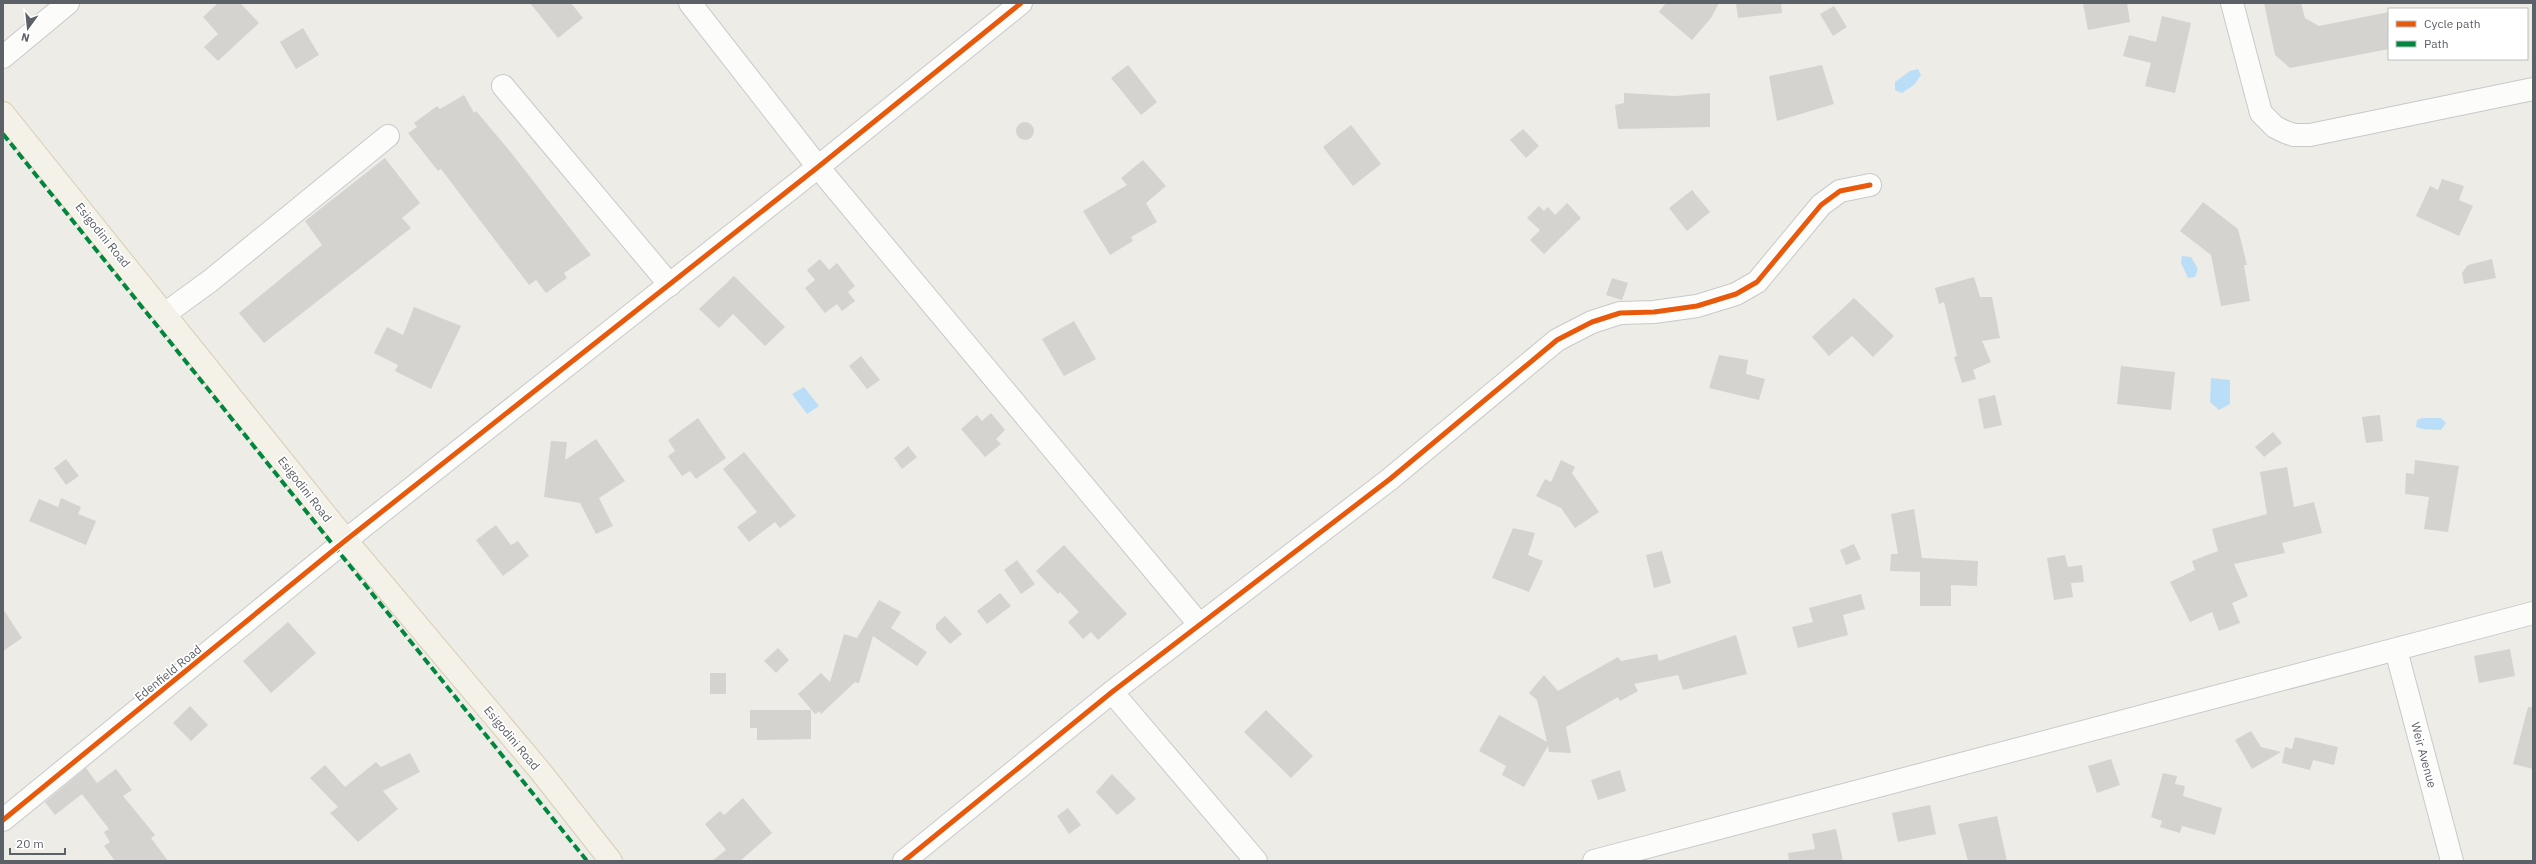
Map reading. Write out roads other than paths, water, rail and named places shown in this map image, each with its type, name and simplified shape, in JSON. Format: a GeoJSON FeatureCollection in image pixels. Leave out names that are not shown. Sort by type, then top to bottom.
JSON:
{"type":"FeatureCollection","features":[{"type":"Feature","properties":{"kind":"main road","name":"Esigodini Road"},"geometry":{"type":"LineString","coordinates":[[3,113],[166,313],[346,540],[541,772],[611,861]]}},
{"type":"Feature","properties":{"kind":"street"},"geometry":{"type":"LineString","coordinates":[[3,57],[68,3]]}},
{"type":"Feature","properties":{"kind":"street"},"geometry":{"type":"LineString","coordinates":[[690,3],[818,167],[1199,624]]}},
{"type":"Feature","properties":{"kind":"street","name":"Edenfield Road"},"geometry":{"type":"LineString","coordinates":[[3,820],[346,540],[670,285],[1021,3]]}},
{"type":"Feature","properties":{"kind":"street"},"geometry":{"type":"LineString","coordinates":[[2232,3],[2261,113],[2275,127],[2294,135],[2310,135],[2533,90]]}},
{"type":"Feature","properties":{"kind":"street"},"geometry":{"type":"LineString","coordinates":[[503,86],[670,285]]}},
{"type":"Feature","properties":{"kind":"street"},"geometry":{"type":"LineString","coordinates":[[166,313],[210,281],[388,136]]}},
{"type":"Feature","properties":{"kind":"street"},"geometry":{"type":"LineString","coordinates":[[904,861],[1112,692],[1390,479],[1557,340],[1592,322],[1620,313],[1654,312],[1697,306],[1736,294],[1757,282],[1821,205],[1840,191],[1870,185]]}},
{"type":"Feature","properties":{"kind":"street"},"geometry":{"type":"LineString","coordinates":[[1594,861],[2533,613]]}},
{"type":"Feature","properties":{"kind":"street","name":"Weir Avenue"},"geometry":{"type":"LineString","coordinates":[[2396,650],[2452,861]]}},
{"type":"Feature","properties":{"kind":"street"},"geometry":{"type":"LineString","coordinates":[[1112,692],[1256,861]]}},
{"type":"Feature","properties":{"kind":"water"},"geometry":{"type":"Polygon","coordinates":[[[1918,69],[1921,75],[1914,85],[1902,93],[1895,90],[1895,82],[1910,71],[1918,69]]]}},
{"type":"Feature","properties":{"kind":"water"},"geometry":{"type":"Polygon","coordinates":[[[2182,256],[2191,257],[2198,269],[2195,277],[2188,278],[2181,263],[2182,256]]]}},
{"type":"Feature","properties":{"kind":"water"},"geometry":{"type":"Polygon","coordinates":[[[2211,378],[2230,380],[2230,404],[2219,410],[2210,402],[2211,378]]]}},
{"type":"Feature","properties":{"kind":"water"},"geometry":{"type":"Polygon","coordinates":[[[804,387],[819,406],[807,414],[792,394],[804,387]]]}},
{"type":"Feature","properties":{"kind":"water"},"geometry":{"type":"Polygon","coordinates":[[[2422,418],[2441,418],[2446,423],[2441,430],[2416,427],[2417,420],[2422,418]]]}}]}
